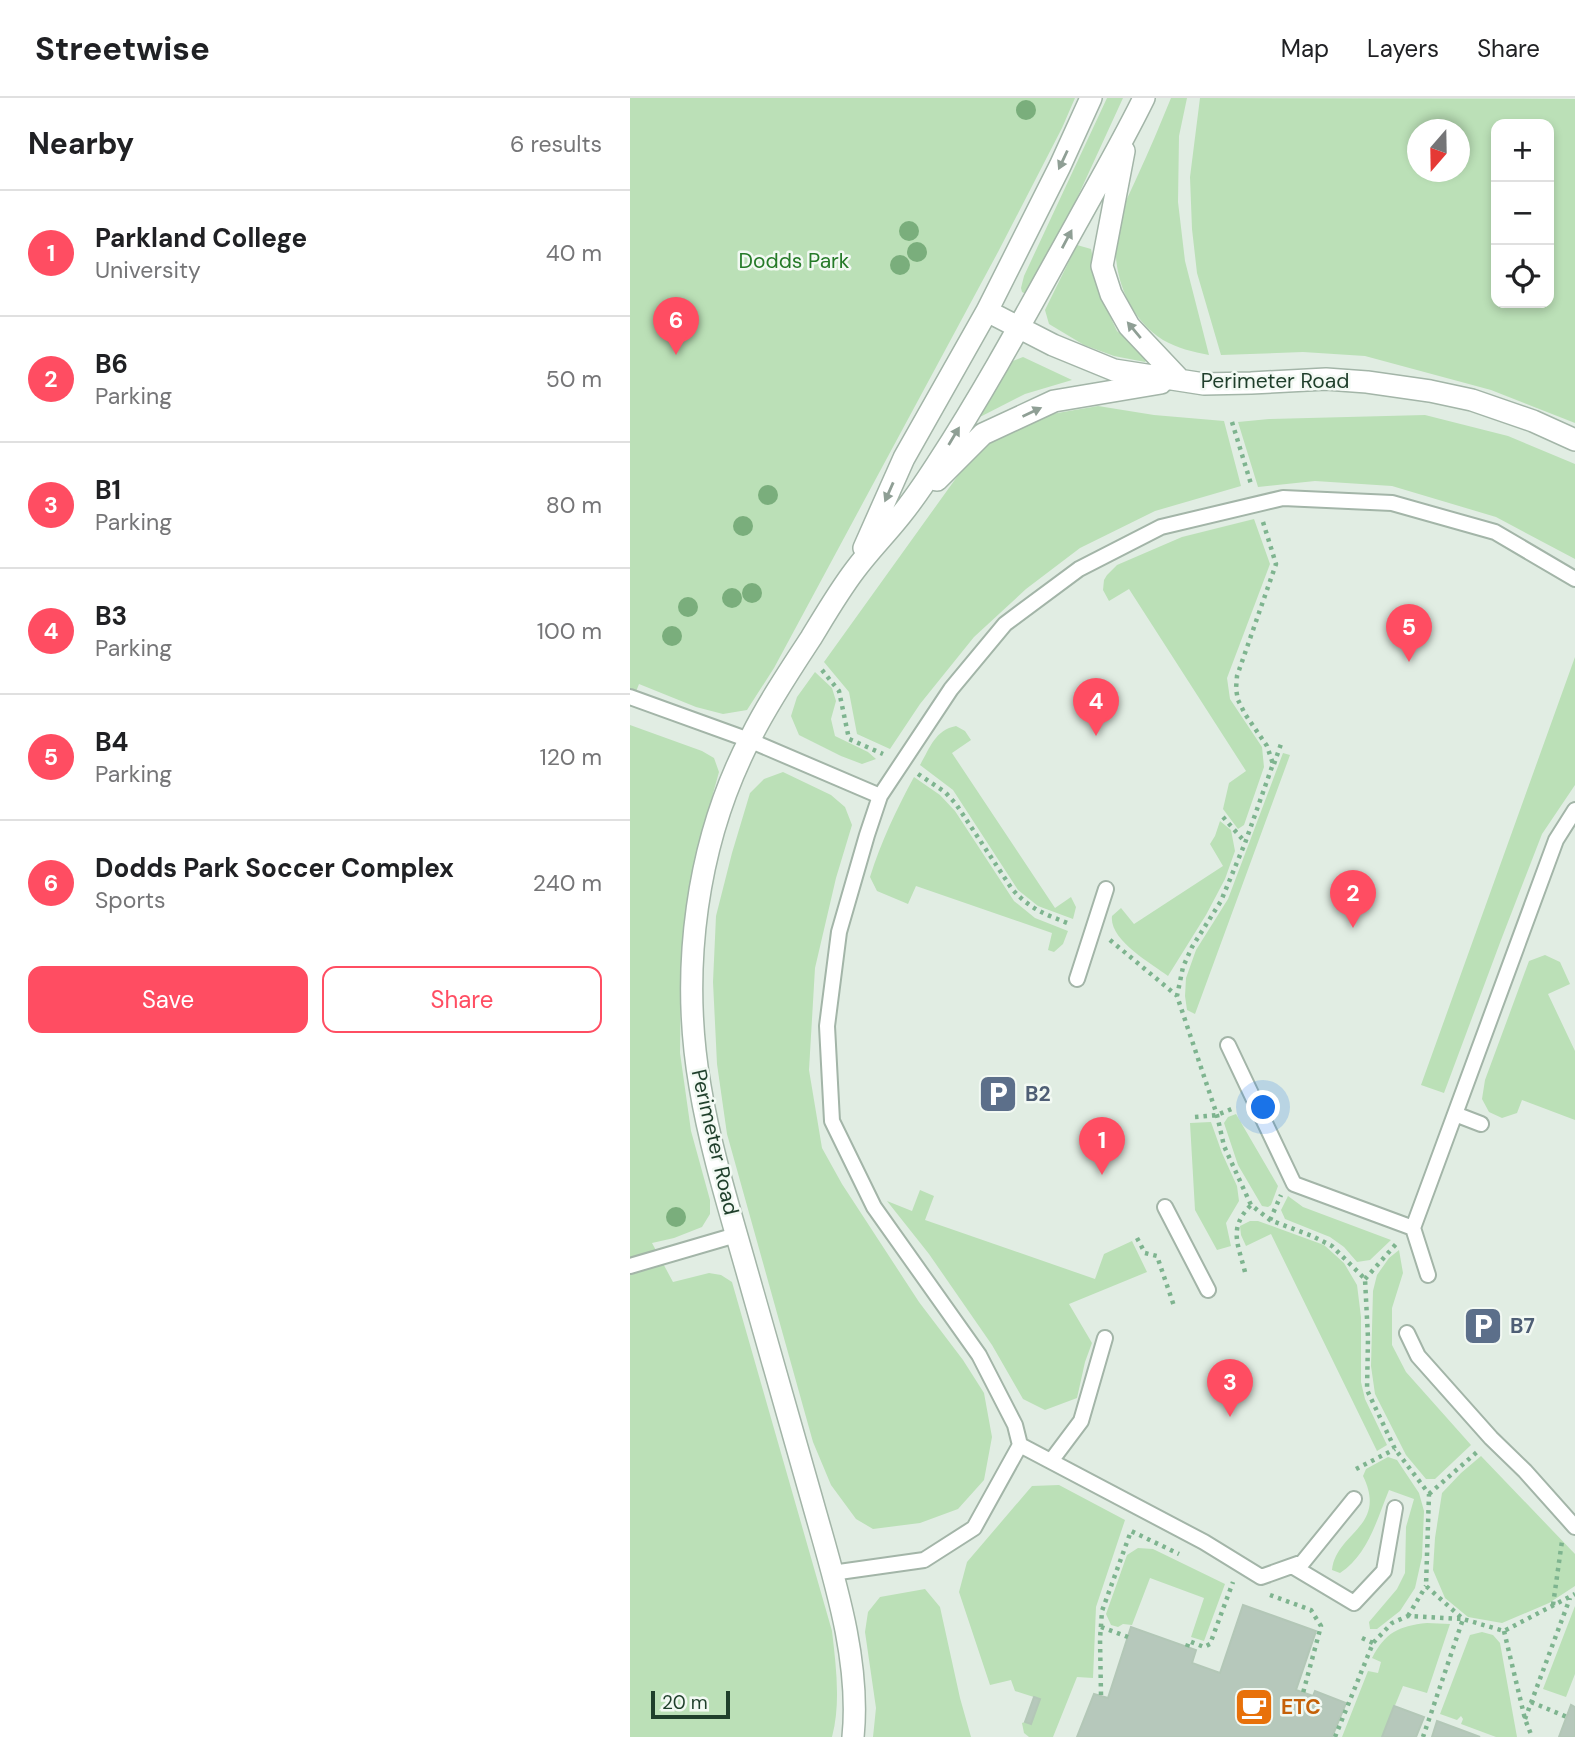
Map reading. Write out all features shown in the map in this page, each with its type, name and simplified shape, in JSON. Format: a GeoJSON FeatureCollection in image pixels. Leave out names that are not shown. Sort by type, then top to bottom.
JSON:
{"type":"FeatureCollection","features":[{"type":"Feature","properties":{"kind":"street","name":"Perimeter Road"},"geometry":{"type":"LineString","coordinates":[[855,569],[904,458],[987,311],[1091,98]]}},
{"type":"Feature","properties":{"kind":"street","name":"Perimeter Road"},"geometry":{"type":"LineString","coordinates":[[853,1737],[854,1678],[832,1573],[719,1174],[700,1086],[693,1032],[692,975],[696,923],[706,864],[729,785],[769,704],[855,569],[903,513],[937,464],[1018,328],[1127,135],[1144,98]]}},
{"type":"Feature","properties":{"kind":"street"},"geometry":{"type":"LineString","coordinates":[[1127,135],[1102,266],[1111,294],[1129,326],[1180,380]]}},
{"type":"Feature","properties":{"kind":"street","name":"Perimeter Road"},"geometry":{"type":"LineString","coordinates":[[987,311],[1064,350],[1114,370],[1204,384],[1326,379],[1405,387],[1472,400],[1533,421],[1575,440]]}},
{"type":"Feature","properties":{"kind":"street"},"geometry":{"type":"LineString","coordinates":[[903,513],[983,434],[1054,401],[1180,380]]}},
{"type":"Feature","properties":{"kind":"lane"},"geometry":{"type":"LineString","coordinates":[[832,1573],[924,1560],[975,1528],[1020,1445],[1015,1425],[979,1355],[874,1207],[832,1121],[827,1026],[839,932],[880,796],[951,689],[1005,624],[1079,569],[1161,527],[1283,498],[1392,503],[1495,532],[1575,579]]}},
{"type":"Feature","properties":{"kind":"lane"},"geometry":{"type":"LineString","coordinates":[[630,697],[749,740],[880,796]]}},
{"type":"Feature","properties":{"kind":"lane"},"geometry":{"type":"LineString","coordinates":[[1428,1275],[1413,1228],[1556,840],[1575,810]]}},
{"type":"Feature","properties":{"kind":"lane"},"geometry":{"type":"LineString","coordinates":[[1077,979],[1106,889]]}},
{"type":"Feature","properties":{"kind":"lane"},"geometry":{"type":"LineString","coordinates":[[1228,1045],[1294,1184],[1413,1228]]}},
{"type":"Feature","properties":{"kind":"lane"},"geometry":{"type":"LineString","coordinates":[[1455,1114],[1481,1124]]}},
{"type":"Feature","properties":{"kind":"lane"},"geometry":{"type":"LineString","coordinates":[[1165,1208],[1208,1290]]}},
{"type":"Feature","properties":{"kind":"lane"},"geometry":{"type":"LineString","coordinates":[[630,1266],[736,1235]]}},
{"type":"Feature","properties":{"kind":"lane"},"geometry":{"type":"LineString","coordinates":[[1407,1333],[1418,1356],[1575,1527]]}},
{"type":"Feature","properties":{"kind":"lane"},"geometry":{"type":"LineString","coordinates":[[1051,1461],[1081,1421],[1105,1338]]}},
{"type":"Feature","properties":{"kind":"lane"},"geometry":{"type":"LineString","coordinates":[[1020,1445],[1205,1542],[1261,1577],[1303,1562],[1354,1499]]}},
{"type":"Feature","properties":{"kind":"lane"},"geometry":{"type":"LineString","coordinates":[[1292,1566],[1354,1603],[1384,1571],[1395,1508]]}},
{"type":"Feature","properties":{"kind":"path"},"geometry":{"type":"LineString","coordinates":[[1232,422],[1251,484]]}},
{"type":"Feature","properties":{"kind":"path"},"geometry":{"type":"LineString","coordinates":[[1261,517],[1276,564],[1237,676],[1236,689],[1238,700],[1267,746],[1273,764]]}},
{"type":"Feature","properties":{"kind":"path"},"geometry":{"type":"LineString","coordinates":[[822,670],[839,691],[849,739],[883,754]]}},
{"type":"Feature","properties":{"kind":"path"},"geometry":{"type":"LineString","coordinates":[[1282,741],[1221,901],[1182,967],[1177,996],[1217,1115],[1224,1146],[1251,1205],[1270,1220],[1332,1246],[1365,1279],[1367,1390],[1395,1449],[1429,1494],[1426,1586],[1408,1616]]}},
{"type":"Feature","properties":{"kind":"path"},"geometry":{"type":"LineString","coordinates":[[917,773],[945,792],[956,804],[1012,889],[1031,908],[1070,924]]}},
{"type":"Feature","properties":{"kind":"path"},"geometry":{"type":"LineString","coordinates":[[1223,817],[1245,842]]}},
{"type":"Feature","properties":{"kind":"path"},"geometry":{"type":"LineString","coordinates":[[1106,937],[1177,996]]}},
{"type":"Feature","properties":{"kind":"path"},"geometry":{"type":"LineString","coordinates":[[1195,1117],[1217,1115],[1234,1108]]}},
{"type":"Feature","properties":{"kind":"path"},"geometry":{"type":"LineString","coordinates":[[1270,1220],[1283,1192]]}},
{"type":"Feature","properties":{"kind":"path"},"geometry":{"type":"LineString","coordinates":[[1245,1272],[1236,1233],[1237,1224],[1251,1205]]}},
{"type":"Feature","properties":{"kind":"path"},"geometry":{"type":"LineString","coordinates":[[1365,1279],[1413,1228]]}},
{"type":"Feature","properties":{"kind":"path"},"geometry":{"type":"LineString","coordinates":[[1137,1238],[1145,1253],[1157,1256],[1174,1306]]}},
{"type":"Feature","properties":{"kind":"path"},"geometry":{"type":"LineString","coordinates":[[1356,1469],[1395,1449]]}},
{"type":"Feature","properties":{"kind":"path"},"geometry":{"type":"LineString","coordinates":[[1429,1494],[1477,1452]]}},
{"type":"Feature","properties":{"kind":"path"},"geometry":{"type":"LineString","coordinates":[[1101,1695],[1102,1611],[1131,1531],[1188,1559]]}},
{"type":"Feature","properties":{"kind":"path"},"geometry":{"type":"LineString","coordinates":[[1553,1606],[1562,1541]]}},
{"type":"Feature","properties":{"kind":"path"},"geometry":{"type":"LineString","coordinates":[[1187,1647],[1189,1642],[1204,1647],[1210,1644],[1234,1581],[1222,1576]]}},
{"type":"Feature","properties":{"kind":"path"},"geometry":{"type":"LineString","coordinates":[[1426,1586],[1463,1619]]}},
{"type":"Feature","properties":{"kind":"path"},"geometry":{"type":"LineString","coordinates":[[1259,1591],[1311,1611],[1323,1626],[1303,1693]]}},
{"type":"Feature","properties":{"kind":"path"},"geometry":{"type":"LineString","coordinates":[[1335,1737],[1373,1643],[1392,1623],[1408,1616],[1463,1619],[1504,1631],[1573,1595]]}},
{"type":"Feature","properties":{"kind":"path"},"geometry":{"type":"LineString","coordinates":[[1525,1720],[1573,1595]]}},
{"type":"Feature","properties":{"kind":"path"},"geometry":{"type":"LineString","coordinates":[[1423,1737],[1463,1619]]}},
{"type":"Feature","properties":{"kind":"path"},"geometry":{"type":"LineString","coordinates":[[1101,1627],[1128,1637]]}},
{"type":"Feature","properties":{"kind":"path"},"geometry":{"type":"LineString","coordinates":[[1504,1631],[1525,1720],[1532,1737]]}},
{"type":"Feature","properties":{"kind":"path"},"geometry":{"type":"LineString","coordinates":[[1362,1638],[1373,1643]]}},
{"type":"Feature","properties":{"kind":"path"},"geometry":{"type":"LineString","coordinates":[[1531,1702],[1567,1717]]}},
{"type":"Feature","properties":{"kind":"green space","name":"Dodds Park"},"geometry":{"type":"Polygon","coordinates":[[[630,98],[1075,98],[998,252],[774,668],[747,710],[723,714],[696,707],[639,684],[630,707],[630,98]]]}},
{"type":"Feature","properties":{"kind":"green space"},"geometry":{"type":"Polygon","coordinates":[[[1107,98],[1123,98],[1073,207],[1028,295],[1022,292],[1021,288],[1024,276],[1107,98]]]}},
{"type":"Feature","properties":{"kind":"green space"},"geometry":{"type":"Polygon","coordinates":[[[1171,98],[1187,98],[1179,136],[1178,202],[1185,261],[1209,355],[1174,345],[1150,330],[1129,303],[1118,272],[1118,222],[1171,98]]]}},
{"type":"Feature","properties":{"kind":"green space"},"geometry":{"type":"Polygon","coordinates":[[[1200,98],[1575,99],[1575,423],[1491,390],[1365,356],[1303,352],[1221,355],[1197,273],[1190,177],[1200,98]]]}},
{"type":"Feature","properties":{"kind":"green space"},"geometry":{"type":"Polygon","coordinates":[[[1077,245],[1091,249],[1101,297],[1117,331],[1149,357],[1145,362],[1114,356],[1084,345],[1049,324],[1045,310],[1077,245]]]}},
{"type":"Feature","properties":{"kind":"green space"},"geometry":{"type":"Polygon","coordinates":[[[1023,357],[1072,380],[1025,394],[976,419],[1010,362],[1023,357]]]}},
{"type":"Feature","properties":{"kind":"green space"},"geometry":{"type":"Polygon","coordinates":[[[1098,406],[1154,415],[1224,421],[1241,486],[1155,511],[1080,548],[1026,589],[974,637],[920,704],[890,749],[857,734],[849,692],[824,662],[959,474],[995,437],[1046,415],[1098,406]]]}},
{"type":"Feature","properties":{"kind":"green space"},"geometry":{"type":"Polygon","coordinates":[[[1425,415],[1508,436],[1575,464],[1575,559],[1496,517],[1392,486],[1315,481],[1258,487],[1238,422],[1425,415]]]}},
{"type":"Feature","properties":{"kind":"green space"},"geometry":{"type":"Polygon","coordinates":[[[1254,519],[1270,564],[1227,678],[1230,699],[1262,747],[1264,767],[1244,825],[1238,829],[1223,809],[1229,783],[1246,771],[1129,589],[1109,601],[1103,590],[1104,580],[1117,565],[1182,537],[1254,519]]]}},
{"type":"Feature","properties":{"kind":"green space"},"geometry":{"type":"Polygon","coordinates":[[[1575,657],[1575,785],[1542,834],[1444,1093],[1421,1085],[1575,657]]]}},
{"type":"Feature","properties":{"kind":"green space"},"geometry":{"type":"Polygon","coordinates":[[[815,672],[832,688],[836,701],[831,719],[835,736],[868,752],[876,759],[862,764],[799,735],[791,716],[797,697],[815,672]]]}},
{"type":"Feature","properties":{"kind":"green space"},"geometry":{"type":"Polygon","coordinates":[[[630,725],[702,751],[714,758],[719,772],[687,899],[681,970],[680,1053],[691,1131],[710,1200],[710,1214],[702,1227],[652,1243],[673,1282],[709,1273],[721,1275],[732,1282],[832,1631],[837,1698],[832,1737],[630,1737],[630,725]]]}},
{"type":"Feature","properties":{"kind":"green space"},"geometry":{"type":"Polygon","coordinates":[[[956,726],[965,731],[971,740],[952,753],[1055,908],[1071,897],[1076,907],[1073,919],[1038,906],[1018,890],[953,790],[920,765],[938,736],[956,726]]]}},
{"type":"Feature","properties":{"kind":"green space"},"geometry":{"type":"Polygon","coordinates":[[[1283,753],[1290,755],[1195,1014],[1187,1010],[1186,978],[1196,950],[1228,899],[1283,753]]]}},
{"type":"Feature","properties":{"kind":"green space"},"geometry":{"type":"Polygon","coordinates":[[[783,772],[831,795],[845,807],[852,825],[836,878],[815,968],[809,1070],[822,1148],[842,1184],[919,1302],[984,1393],[992,1437],[984,1480],[958,1509],[920,1523],[873,1529],[856,1519],[831,1485],[813,1442],[727,1134],[717,1064],[713,982],[716,916],[750,793],[764,779],[783,772]]]}},
{"type":"Feature","properties":{"kind":"green space"},"geometry":{"type":"Polygon","coordinates":[[[914,777],[940,795],[955,811],[1014,901],[1035,918],[1068,931],[1063,944],[1054,952],[1048,950],[1052,933],[916,886],[908,904],[877,891],[870,877],[889,826],[914,777]]]}},
{"type":"Feature","properties":{"kind":"green space"},"geometry":{"type":"Polygon","coordinates":[[[1220,821],[1231,830],[1235,851],[1225,879],[1206,915],[1168,976],[1124,942],[1117,934],[1112,916],[1121,908],[1134,924],[1223,866],[1210,844],[1220,821]]]}},
{"type":"Feature","properties":{"kind":"green space"},"geometry":{"type":"Polygon","coordinates":[[[1545,955],[1560,962],[1570,984],[1548,994],[1575,1051],[1575,1120],[1522,1100],[1517,1113],[1502,1118],[1489,1112],[1482,1099],[1485,1080],[1529,961],[1545,955]]]}},
{"type":"Feature","properties":{"kind":"green space"},"geometry":{"type":"Polygon","coordinates":[[[1236,1114],[1278,1186],[1268,1207],[1262,1206],[1238,1165],[1224,1123],[1228,1117],[1236,1114]]]}},
{"type":"Feature","properties":{"kind":"green space"},"geometry":{"type":"Polygon","coordinates":[[[1211,1122],[1237,1186],[1239,1201],[1226,1223],[1231,1246],[1217,1250],[1195,1210],[1190,1123],[1211,1122]]]}},
{"type":"Feature","properties":{"kind":"green space"},"geometry":{"type":"Polygon","coordinates":[[[920,1190],[934,1196],[925,1220],[1095,1279],[1104,1254],[1132,1241],[1147,1272],[1069,1304],[1092,1343],[1077,1398],[1045,1410],[1023,1399],[992,1345],[929,1254],[887,1201],[912,1211],[920,1190]]]}},
{"type":"Feature","properties":{"kind":"green space"},"geometry":{"type":"Polygon","coordinates":[[[1288,1196],[1303,1207],[1391,1240],[1370,1260],[1357,1262],[1344,1247],[1330,1237],[1285,1219],[1281,1210],[1288,1196]]]}},
{"type":"Feature","properties":{"kind":"green space"},"geometry":{"type":"Polygon","coordinates":[[[1250,1221],[1258,1221],[1324,1245],[1344,1263],[1357,1285],[1361,1317],[1361,1382],[1365,1399],[1387,1445],[1377,1451],[1271,1234],[1246,1246],[1240,1226],[1250,1221]]]}},
{"type":"Feature","properties":{"kind":"green space"},"geometry":{"type":"Polygon","coordinates":[[[1399,1250],[1403,1273],[1392,1308],[1392,1345],[1406,1372],[1471,1445],[1435,1479],[1426,1479],[1406,1455],[1375,1394],[1371,1366],[1373,1291],[1377,1275],[1389,1258],[1399,1250]]]}},
{"type":"Feature","properties":{"kind":"green space"},"geometry":{"type":"Polygon","coordinates":[[[1481,1456],[1575,1554],[1575,1586],[1549,1603],[1502,1623],[1468,1617],[1445,1598],[1433,1570],[1442,1493],[1481,1456]]]}},
{"type":"Feature","properties":{"kind":"green space"},"geometry":{"type":"Polygon","coordinates":[[[1388,1457],[1397,1460],[1419,1493],[1424,1511],[1422,1557],[1415,1588],[1400,1611],[1377,1629],[1370,1629],[1369,1622],[1397,1589],[1405,1573],[1406,1527],[1414,1499],[1389,1490],[1358,1557],[1340,1573],[1332,1570],[1342,1546],[1365,1518],[1369,1507],[1369,1493],[1363,1476],[1366,1469],[1388,1457]]]}},
{"type":"Feature","properties":{"kind":"green space"},"geometry":{"type":"Polygon","coordinates":[[[1059,1485],[1125,1520],[1096,1607],[1093,1678],[1077,1677],[1053,1737],[1029,1737],[1024,1733],[1022,1723],[1031,1724],[1040,1699],[1015,1691],[1011,1680],[990,1685],[959,1592],[967,1562],[1032,1486],[1059,1485]]]}},
{"type":"Feature","properties":{"kind":"green space"},"geometry":{"type":"Polygon","coordinates":[[[1138,1548],[1153,1549],[1225,1584],[1204,1641],[1191,1637],[1204,1598],[1150,1578],[1132,1625],[1111,1625],[1106,1614],[1127,1555],[1138,1548]]]}},
{"type":"Feature","properties":{"kind":"green space"},"geometry":{"type":"Polygon","coordinates":[[[925,1589],[940,1607],[971,1737],[873,1737],[876,1708],[865,1632],[868,1612],[880,1597],[925,1589]]]}},
{"type":"Feature","properties":{"kind":"green space"},"geometry":{"type":"Polygon","coordinates":[[[1575,1606],[1575,1674],[1566,1697],[1543,1689],[1575,1606]]]}},
{"type":"Feature","properties":{"kind":"green space"},"geometry":{"type":"Polygon","coordinates":[[[1427,1623],[1450,1624],[1427,1693],[1403,1686],[1382,1737],[1342,1737],[1368,1671],[1378,1673],[1381,1662],[1372,1658],[1382,1642],[1400,1629],[1427,1623]]]}},
{"type":"Feature","properties":{"kind":"green space"},"geometry":{"type":"Polygon","coordinates":[[[1482,1632],[1493,1635],[1500,1643],[1517,1737],[1496,1737],[1461,1724],[1461,1716],[1457,1720],[1440,1714],[1470,1635],[1482,1632]]]}},
{"type":"Feature","properties":{"kind":"building"},"geometry":{"type":"Polygon","coordinates":[[[1243,1605],[1316,1631],[1296,1690],[1313,1696],[1315,1691],[1346,1703],[1332,1737],[1077,1737],[1094,1694],[1108,1698],[1131,1627],[1196,1650],[1192,1663],[1220,1673],[1243,1605]]]}},
{"type":"Feature","properties":{"kind":"building"},"geometry":{"type":"Polygon","coordinates":[[[1034,1697],[1040,1699],[1031,1724],[1025,1722],[1034,1697]]]}},
{"type":"Feature","properties":{"kind":"building"},"geometry":{"type":"Polygon","coordinates":[[[1571,1705],[1575,1707],[1575,1737],[1559,1737],[1571,1705]]]}},
{"type":"Feature","properties":{"kind":"building"},"geometry":{"type":"Polygon","coordinates":[[[1394,1706],[1424,1717],[1416,1737],[1382,1737],[1394,1706]]]}},
{"type":"Feature","properties":{"kind":"building"},"geometry":{"type":"Polygon","coordinates":[[[1437,1721],[1480,1737],[1432,1737],[1437,1721]]]}},
{"type":"Feature","properties":{"kind":"place","name":"Dodds Park Soccer Complex"},"geometry":{"type":"Point","coordinates":[676,355]}},
{"type":"Feature","properties":{"kind":"place","name":"B4"},"geometry":{"type":"Point","coordinates":[1409,662]}},
{"type":"Feature","properties":{"kind":"place","name":"B3"},"geometry":{"type":"Point","coordinates":[1096,736]}},
{"type":"Feature","properties":{"kind":"place","name":"B6"},"geometry":{"type":"Point","coordinates":[1353,928]}},
{"type":"Feature","properties":{"kind":"place","name":"B2"},"geometry":{"type":"Point","coordinates":[998,1094]}},
{"type":"Feature","properties":{"kind":"place","name":"Parkland College"},"geometry":{"type":"Point","coordinates":[1102,1175]}},
{"type":"Feature","properties":{"kind":"place","name":"B7"},"geometry":{"type":"Point","coordinates":[1483,1326]}},
{"type":"Feature","properties":{"kind":"place","name":"B1"},"geometry":{"type":"Point","coordinates":[1230,1417]}},
{"type":"Feature","properties":{"kind":"place","name":"ETC"},"geometry":{"type":"Point","coordinates":[1254,1707]}}]}
